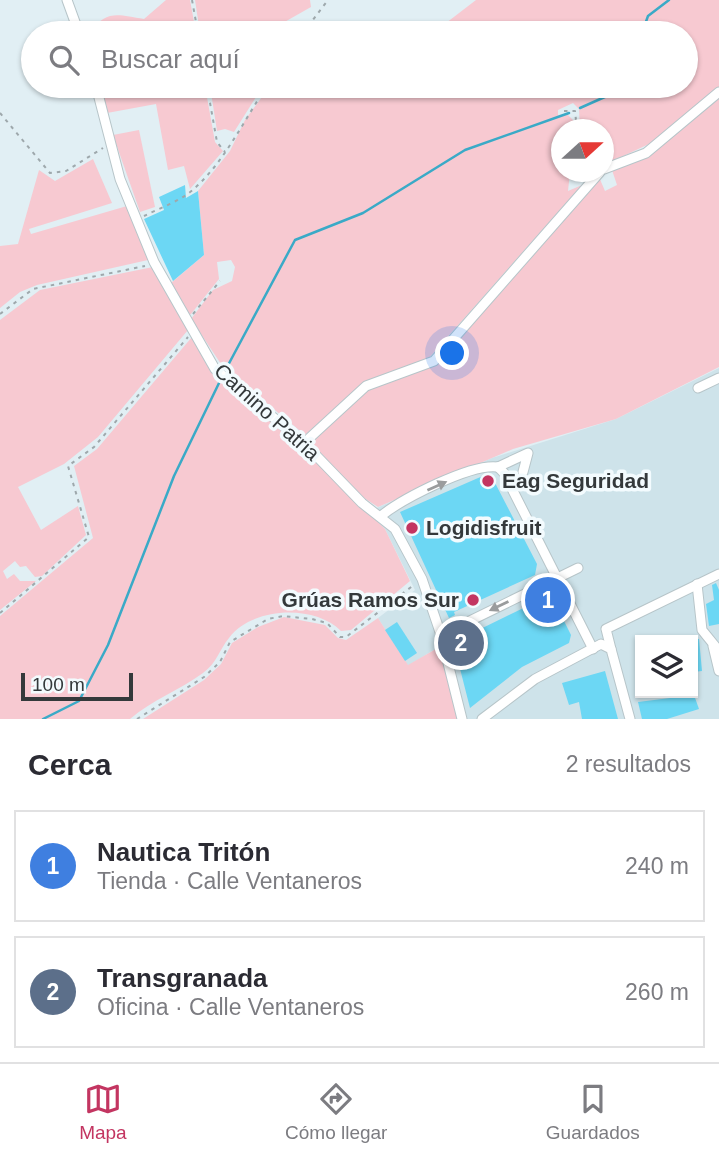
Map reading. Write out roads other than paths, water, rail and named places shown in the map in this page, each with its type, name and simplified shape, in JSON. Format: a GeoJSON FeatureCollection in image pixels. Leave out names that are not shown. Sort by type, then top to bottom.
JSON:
{"type":"FeatureCollection","features":[{"type":"Feature","properties":{"kind":"street"},"geometry":{"type":"LineString","coordinates":[[67,0],[75,21]]}},
{"type":"Feature","properties":{"kind":"street"},"geometry":{"type":"LineString","coordinates":[[614,165],[646,153],[719,92]]}},
{"type":"Feature","properties":{"kind":"street","name":"Camino Patria"},"geometry":{"type":"LineString","coordinates":[[99,98],[110,143],[155,264],[215,369],[304,443],[362,503],[395,528],[405,544],[422,579],[441,635],[462,719]]}},
{"type":"Feature","properties":{"kind":"street"},"geometry":{"type":"LineString","coordinates":[[304,443],[366,386],[434,361],[591,182]]}},
{"type":"Feature","properties":{"kind":"street"},"geometry":{"type":"LineString","coordinates":[[698,388],[719,378]]}},
{"type":"Feature","properties":{"kind":"street"},"geometry":{"type":"LineString","coordinates":[[498,467],[528,453],[523,472]]}},
{"type":"Feature","properties":{"kind":"street"},"geometry":{"type":"LineString","coordinates":[[381,516],[395,505],[469,471],[489,465],[498,467],[504,473],[593,649]]}},
{"type":"Feature","properties":{"kind":"street"},"geometry":{"type":"LineString","coordinates":[[441,635],[578,568]]}},
{"type":"Feature","properties":{"kind":"street"},"geometry":{"type":"LineString","coordinates":[[631,719],[606,628],[719,574]]}},
{"type":"Feature","properties":{"kind":"street"},"geometry":{"type":"LineString","coordinates":[[697,584],[702,630],[716,648],[719,671]]}},
{"type":"Feature","properties":{"kind":"street"},"geometry":{"type":"LineString","coordinates":[[482,719],[535,679],[601,644],[611,649]]}},
{"type":"Feature","properties":{"kind":"waterway"},"geometry":{"type":"LineString","coordinates":[[646,21],[648,16],[669,0]]}},
{"type":"Feature","properties":{"kind":"waterway"},"geometry":{"type":"LineString","coordinates":[[580,108],[602,98]]}},
{"type":"Feature","properties":{"kind":"waterway"},"geometry":{"type":"LineString","coordinates":[[226,369],[295,240],[363,213],[465,150],[569,113]]}},
{"type":"Feature","properties":{"kind":"waterway"},"geometry":{"type":"LineString","coordinates":[[43,719],[79,701],[108,645],[174,476],[220,381]]}},
{"type":"Feature","properties":{"kind":"place","name":"Eag Seguridad"},"geometry":{"type":"Point","coordinates":[488,481]}},
{"type":"Feature","properties":{"kind":"place","name":"Logidisfruit"},"geometry":{"type":"Point","coordinates":[412,528]}},
{"type":"Feature","properties":{"kind":"place","name":"Grúas Ramos Sur"},"geometry":{"type":"Point","coordinates":[473,600]}},
{"type":"Feature","properties":{"kind":"place","name":"Nautica Tritón"},"geometry":{"type":"Point","coordinates":[548,600]}},
{"type":"Feature","properties":{"kind":"place","name":"Transgranada"},"geometry":{"type":"Point","coordinates":[461,643]}}]}
